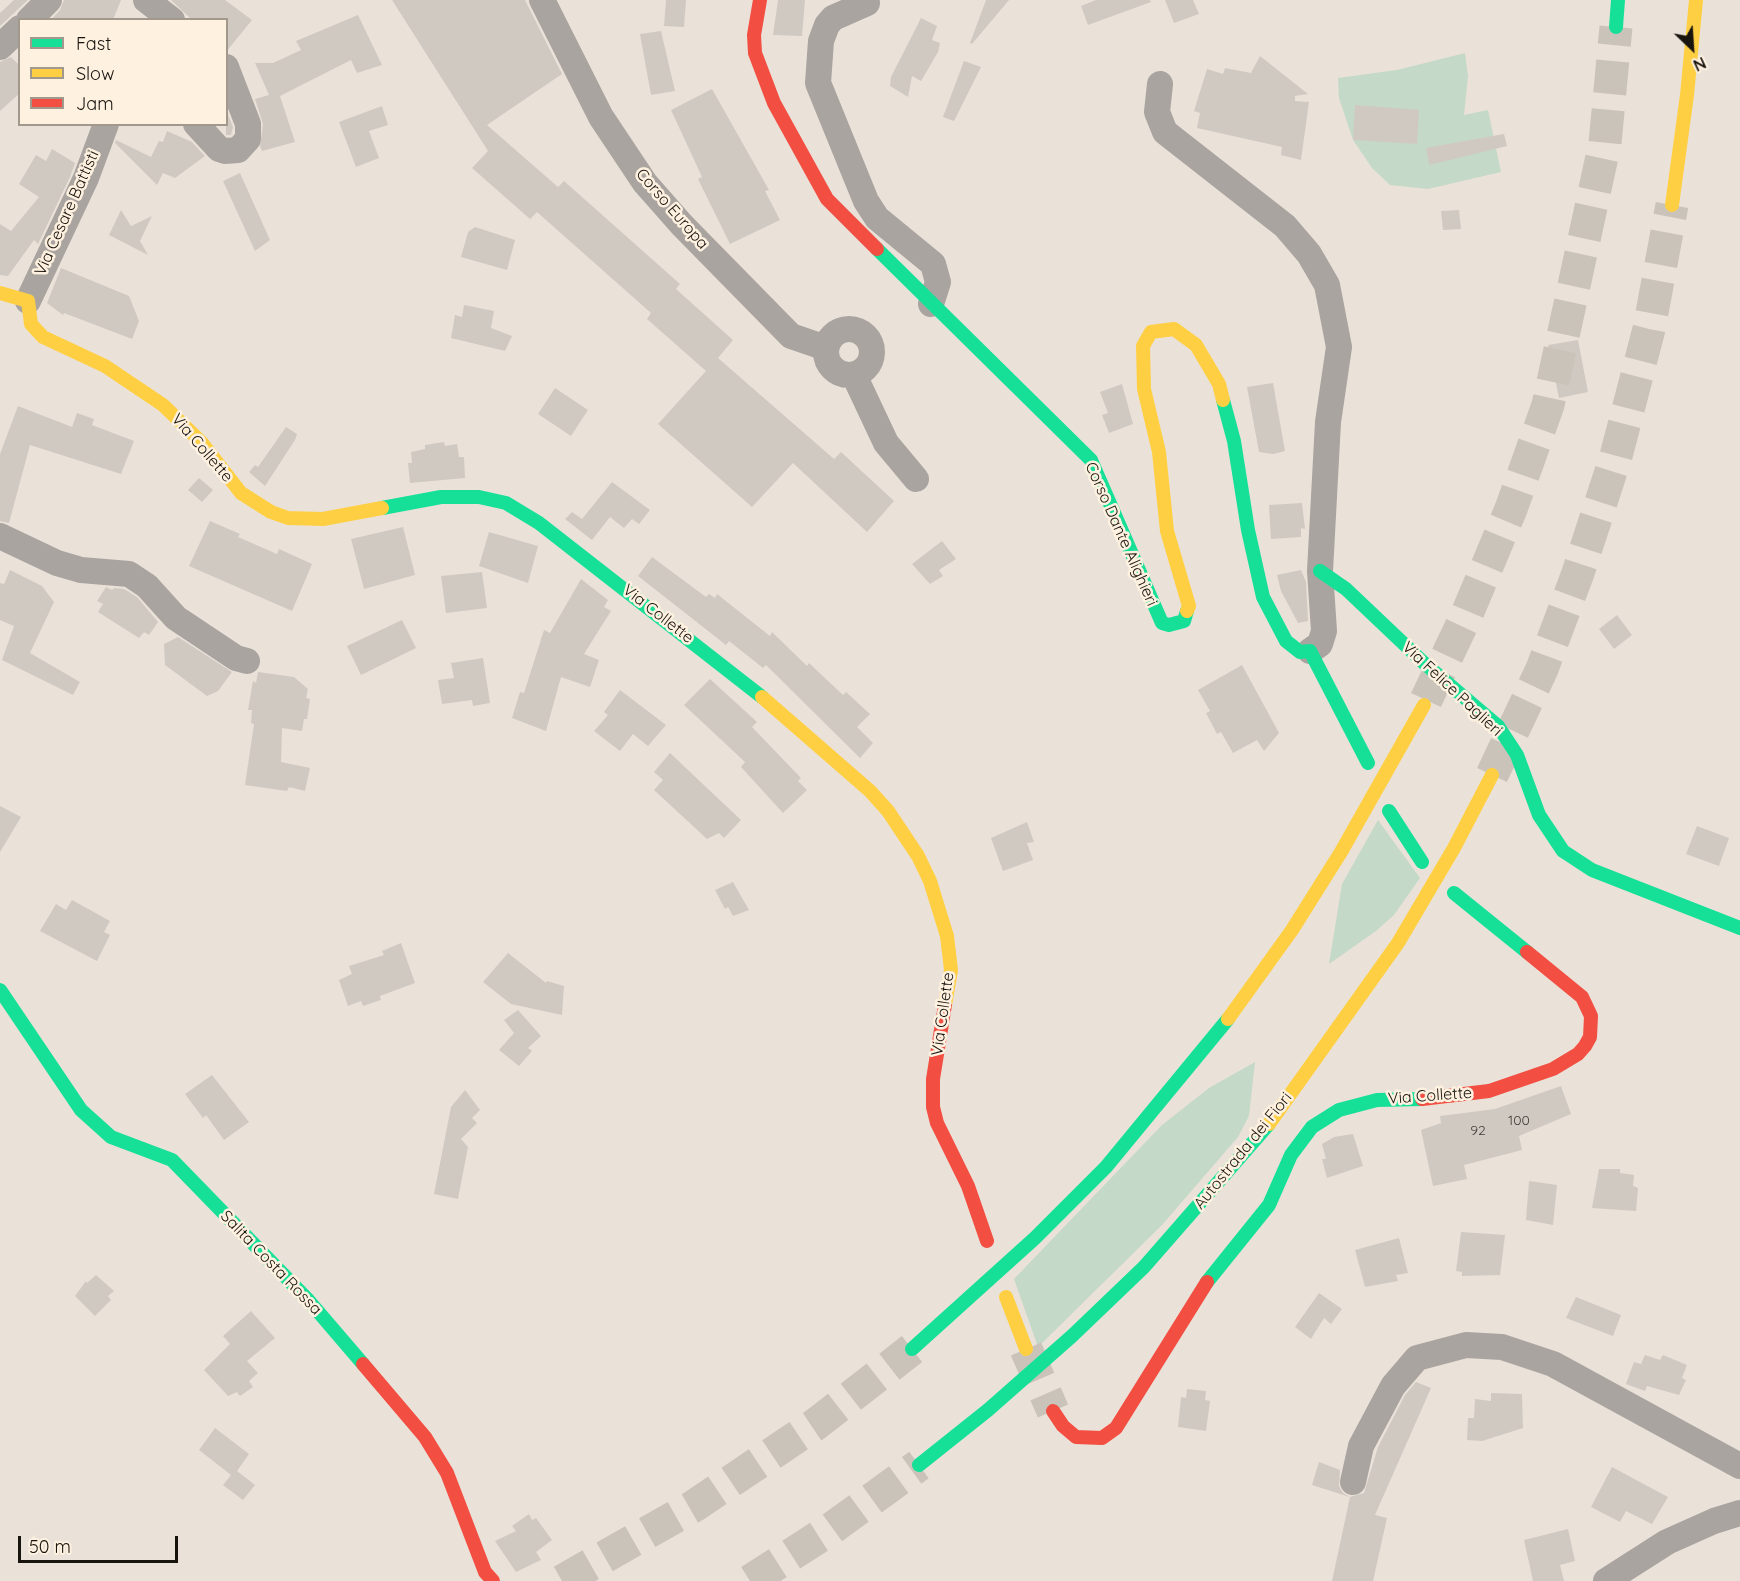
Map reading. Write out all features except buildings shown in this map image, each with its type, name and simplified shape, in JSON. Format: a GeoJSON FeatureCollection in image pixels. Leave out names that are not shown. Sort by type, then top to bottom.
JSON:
{"type":"FeatureCollection","features":[{"type":"Feature","properties":{"kind":"main road","name":"Corso Dante Alighieri"},"geometry":{"type":"LineString","coordinates":[[760,0],[754,35],[755,53],[774,103],[826,199],[1091,460],[1157,615],[1162,623],[1169,625],[1184,621],[1189,606],[1167,531],[1159,452],[1144,389],[1143,346],[1151,332],[1174,329],[1196,345],[1218,384],[1231,430],[1263,597],[1286,641],[1300,652],[1310,651]]}},
{"type":"Feature","properties":{"kind":"main road"},"geometry":{"type":"LineString","coordinates":[[1617,27],[1618,0]]}},
{"type":"Feature","properties":{"kind":"main road"},"geometry":{"type":"LineString","coordinates":[[1672,205],[1687,95],[1696,0]]}},
{"type":"Feature","properties":{"kind":"main road"},"geometry":{"type":"LineString","coordinates":[[0,293],[28,301]]}},
{"type":"Feature","properties":{"kind":"main road","name":"Via Collette"},"geometry":{"type":"LineString","coordinates":[[28,301],[28,317],[36,331],[63,348],[126,378],[163,405],[202,443],[241,493],[271,512],[288,518],[314,519],[441,497],[479,498],[506,502],[539,523],[686,636],[780,712],[870,790],[888,811],[918,856],[936,898],[947,936],[951,970],[933,1079],[933,1107],[940,1131],[968,1186],[987,1241]]}},
{"type":"Feature","properties":{"kind":"main road","name":"Via Felice Paglieri"},"geometry":{"type":"LineString","coordinates":[[1320,571],[1346,589],[1424,663],[1498,726],[1517,754],[1539,815],[1563,851],[1592,870],[1740,928]]}},
{"type":"Feature","properties":{"kind":"main road"},"geometry":{"type":"LineString","coordinates":[[1310,651],[1368,764]]}},
{"type":"Feature","properties":{"kind":"main road"},"geometry":{"type":"LineString","coordinates":[[912,1349],[1035,1238],[1106,1167],[1186,1073],[1242,1001],[1292,930],[1341,852],[1424,705]]}},
{"type":"Feature","properties":{"kind":"main road","name":"Autostrada dei Fiori"},"geometry":{"type":"LineString","coordinates":[[919,1465],[988,1410],[1072,1336],[1144,1267],[1273,1119],[1398,943],[1454,848],[1492,775]]}},
{"type":"Feature","properties":{"kind":"main road"},"geometry":{"type":"LineString","coordinates":[[1389,811],[1422,862]]}},
{"type":"Feature","properties":{"kind":"main road","name":"Via Collette"},"geometry":{"type":"LineString","coordinates":[[1053,1411],[1063,1426],[1076,1437],[1102,1438],[1116,1428],[1209,1279],[1269,1205],[1291,1155],[1312,1127],[1339,1110],[1377,1100],[1424,1099],[1489,1091],[1552,1069],[1578,1054],[1585,1046],[1590,1037],[1591,1016],[1582,997],[1454,893]]}},
{"type":"Feature","properties":{"kind":"main road","name":"Salita Costa Rossa"},"geometry":{"type":"LineString","coordinates":[[0,990],[81,1110],[111,1137],[172,1160],[309,1301],[386,1390],[425,1437],[447,1473],[468,1522],[485,1572],[493,1581]]}},
{"type":"Feature","properties":{"kind":"main road"},"geometry":{"type":"LineString","coordinates":[[1006,1297],[1026,1348]]}},
{"type":"Feature","properties":{"kind":"street"},"geometry":{"type":"LineString","coordinates":[[31,18],[50,0]]}},
{"type":"Feature","properties":{"kind":"street"},"geometry":{"type":"LineString","coordinates":[[146,0],[169,18]]}},
{"type":"Feature","properties":{"kind":"street","name":"Corso Europa"},"geometry":{"type":"LineString","coordinates":[[542,0],[601,117],[645,183],[682,225],[791,336],[826,348]]}},
{"type":"Feature","properties":{"kind":"street"},"geometry":{"type":"LineString","coordinates":[[867,3],[833,18],[827,25],[821,41],[818,83],[866,201],[878,218],[933,264],[938,282],[931,304]]}},
{"type":"Feature","properties":{"kind":"street"},"geometry":{"type":"LineString","coordinates":[[0,47],[18,30]]}},
{"type":"Feature","properties":{"kind":"street"},"geometry":{"type":"LineString","coordinates":[[198,126],[225,151],[238,150],[248,139],[248,124],[228,72]]}},
{"type":"Feature","properties":{"kind":"street"},"geometry":{"type":"LineString","coordinates":[[1160,84],[1157,112],[1165,132],[1285,226],[1309,255],[1327,285],[1339,347],[1328,422],[1320,571],[1324,632],[1320,644],[1310,651]]}},
{"type":"Feature","properties":{"kind":"street","name":"Via Cesare Battisti"},"geometry":{"type":"LineString","coordinates":[[28,301],[86,178],[105,126]]}},
{"type":"Feature","properties":{"kind":"street"},"geometry":{"type":"LineString","coordinates":[[847,329],[862,333],[871,345],[871,360],[867,367],[854,375],[839,374],[828,363],[826,348],[833,334],[847,329]]}},
{"type":"Feature","properties":{"kind":"street"},"geometry":{"type":"LineString","coordinates":[[854,375],[886,443],[916,479]]}},
{"type":"Feature","properties":{"kind":"street"},"geometry":{"type":"LineString","coordinates":[[0,536],[81,570],[129,574],[147,586],[176,618],[228,653],[247,661]]}},
{"type":"Feature","properties":{"kind":"street"},"geometry":{"type":"LineString","coordinates":[[1353,1482],[1361,1446],[1393,1386],[1417,1358],[1466,1345],[1502,1347],[1553,1364],[1740,1466]]}},
{"type":"Feature","properties":{"kind":"street"},"geometry":{"type":"LineString","coordinates":[[1606,1581],[1667,1542],[1714,1521],[1740,1513]]}},
{"type":"Feature","properties":{"kind":"green space"},"geometry":{"type":"Polygon","coordinates":[[[1465,53],[1468,76],[1464,115],[1488,110],[1501,172],[1428,189],[1390,185],[1372,168],[1353,140],[1339,98],[1338,78],[1397,70],[1465,53]]]}},
{"type":"Feature","properties":{"kind":"green space"},"geometry":{"type":"Polygon","coordinates":[[[1378,820],[1420,878],[1394,915],[1376,931],[1329,964],[1342,884],[1378,820]]]}},
{"type":"Feature","properties":{"kind":"green space"},"geometry":{"type":"Polygon","coordinates":[[[1255,1062],[1249,1116],[1238,1137],[1162,1225],[1038,1347],[1014,1279],[1162,1125],[1209,1088],[1255,1062]]]}},
{"type":"Feature","properties":{"kind":"tunnel"},"geometry":{"type":"LineString","coordinates":[[1426,700],[1467,614],[1511,509],[1548,405],[1605,143],[1616,27]]}},
{"type":"Feature","properties":{"kind":"tunnel"},"geometry":{"type":"LineString","coordinates":[[1492,775],[1542,669],[1578,573],[1616,456],[1649,329],[1672,205]]}},
{"type":"Feature","properties":{"kind":"tunnel"},"geometry":{"type":"LineString","coordinates":[[562,1581],[694,1506],[816,1424],[912,1349]]}},
{"type":"Feature","properties":{"kind":"tunnel"},"geometry":{"type":"LineString","coordinates":[[1026,1349],[1053,1411]]}},
{"type":"Feature","properties":{"kind":"tunnel"},"geometry":{"type":"LineString","coordinates":[[750,1581],[828,1531],[919,1465]]}},
{"type":"Feature","properties":{"kind":"traffic: fast"},"geometry":{"type":"LineString","coordinates":[[1616,27],[1618,0]]}},
{"type":"Feature","properties":{"kind":"traffic: fast"},"geometry":{"type":"LineString","coordinates":[[877,249],[1091,460],[1162,623],[1169,625],[1184,621],[1187,611]]}},
{"type":"Feature","properties":{"kind":"traffic: fast"},"geometry":{"type":"LineString","coordinates":[[1223,400],[1234,441],[1248,530],[1263,597],[1286,641],[1300,652],[1310,651],[1368,763]]}},
{"type":"Feature","properties":{"kind":"traffic: fast"},"geometry":{"type":"LineString","coordinates":[[382,508],[441,497],[479,497],[506,503],[539,523],[762,697]]}},
{"type":"Feature","properties":{"kind":"traffic: fast"},"geometry":{"type":"LineString","coordinates":[[1320,571],[1346,589],[1424,663],[1498,726],[1517,755],[1539,815],[1563,851],[1592,870],[1740,928]]}},
{"type":"Feature","properties":{"kind":"traffic: fast"},"geometry":{"type":"LineString","coordinates":[[1389,811],[1422,862]]}},
{"type":"Feature","properties":{"kind":"traffic: fast"},"geometry":{"type":"LineString","coordinates":[[1454,893],[1527,952]]}},
{"type":"Feature","properties":{"kind":"traffic: fast"},"geometry":{"type":"LineString","coordinates":[[0,990],[81,1110],[111,1137],[172,1160],[309,1301],[363,1364]]}},
{"type":"Feature","properties":{"kind":"traffic: fast"},"geometry":{"type":"LineString","coordinates":[[912,1349],[1035,1238],[1106,1167],[1228,1019]]}},
{"type":"Feature","properties":{"kind":"traffic: fast"},"geometry":{"type":"LineString","coordinates":[[1207,1282],[1269,1205],[1291,1155],[1312,1127],[1339,1110],[1377,1100],[1422,1099]]}},
{"type":"Feature","properties":{"kind":"traffic: fast"},"geometry":{"type":"LineString","coordinates":[[919,1465],[988,1410],[1072,1336],[1144,1267],[1269,1124]]}},
{"type":"Feature","properties":{"kind":"traffic: slow"},"geometry":{"type":"LineString","coordinates":[[1672,205],[1687,95],[1696,0]]}},
{"type":"Feature","properties":{"kind":"traffic: slow"},"geometry":{"type":"LineString","coordinates":[[0,293],[28,301],[31,324],[43,337],[105,366],[163,405],[202,443],[241,493],[271,512],[288,518],[323,519],[382,508]]}},
{"type":"Feature","properties":{"kind":"traffic: slow"},"geometry":{"type":"LineString","coordinates":[[1187,611],[1189,606],[1167,531],[1159,452],[1144,389],[1143,346],[1151,332],[1174,329],[1196,345],[1219,384],[1223,400]]}},
{"type":"Feature","properties":{"kind":"traffic: slow"},"geometry":{"type":"LineString","coordinates":[[762,697],[870,791],[888,811],[918,856],[930,881],[947,936],[951,970],[945,1005]]}},
{"type":"Feature","properties":{"kind":"traffic: slow"},"geometry":{"type":"LineString","coordinates":[[1228,1019],[1292,930],[1341,852],[1424,705]]}},
{"type":"Feature","properties":{"kind":"traffic: slow"},"geometry":{"type":"LineString","coordinates":[[1269,1124],[1398,943],[1454,848],[1492,775]]}},
{"type":"Feature","properties":{"kind":"traffic: slow"},"geometry":{"type":"LineString","coordinates":[[1006,1297],[1026,1349]]}},
{"type":"Feature","properties":{"kind":"traffic: jam"},"geometry":{"type":"LineString","coordinates":[[760,0],[754,35],[755,53],[774,103],[827,199],[877,249]]}},
{"type":"Feature","properties":{"kind":"traffic: jam"},"geometry":{"type":"LineString","coordinates":[[1422,1099],[1489,1091],[1553,1069],[1578,1054],[1585,1046],[1590,1037],[1591,1016],[1582,997],[1527,952]]}},
{"type":"Feature","properties":{"kind":"traffic: jam"},"geometry":{"type":"LineString","coordinates":[[945,1005],[933,1079],[933,1107],[937,1123],[968,1186],[987,1241]]}},
{"type":"Feature","properties":{"kind":"traffic: jam"},"geometry":{"type":"LineString","coordinates":[[1053,1411],[1063,1426],[1076,1437],[1102,1438],[1116,1428],[1207,1282]]}},
{"type":"Feature","properties":{"kind":"traffic: jam"},"geometry":{"type":"LineString","coordinates":[[363,1364],[425,1437],[447,1473],[485,1572],[493,1581]]}}]}
